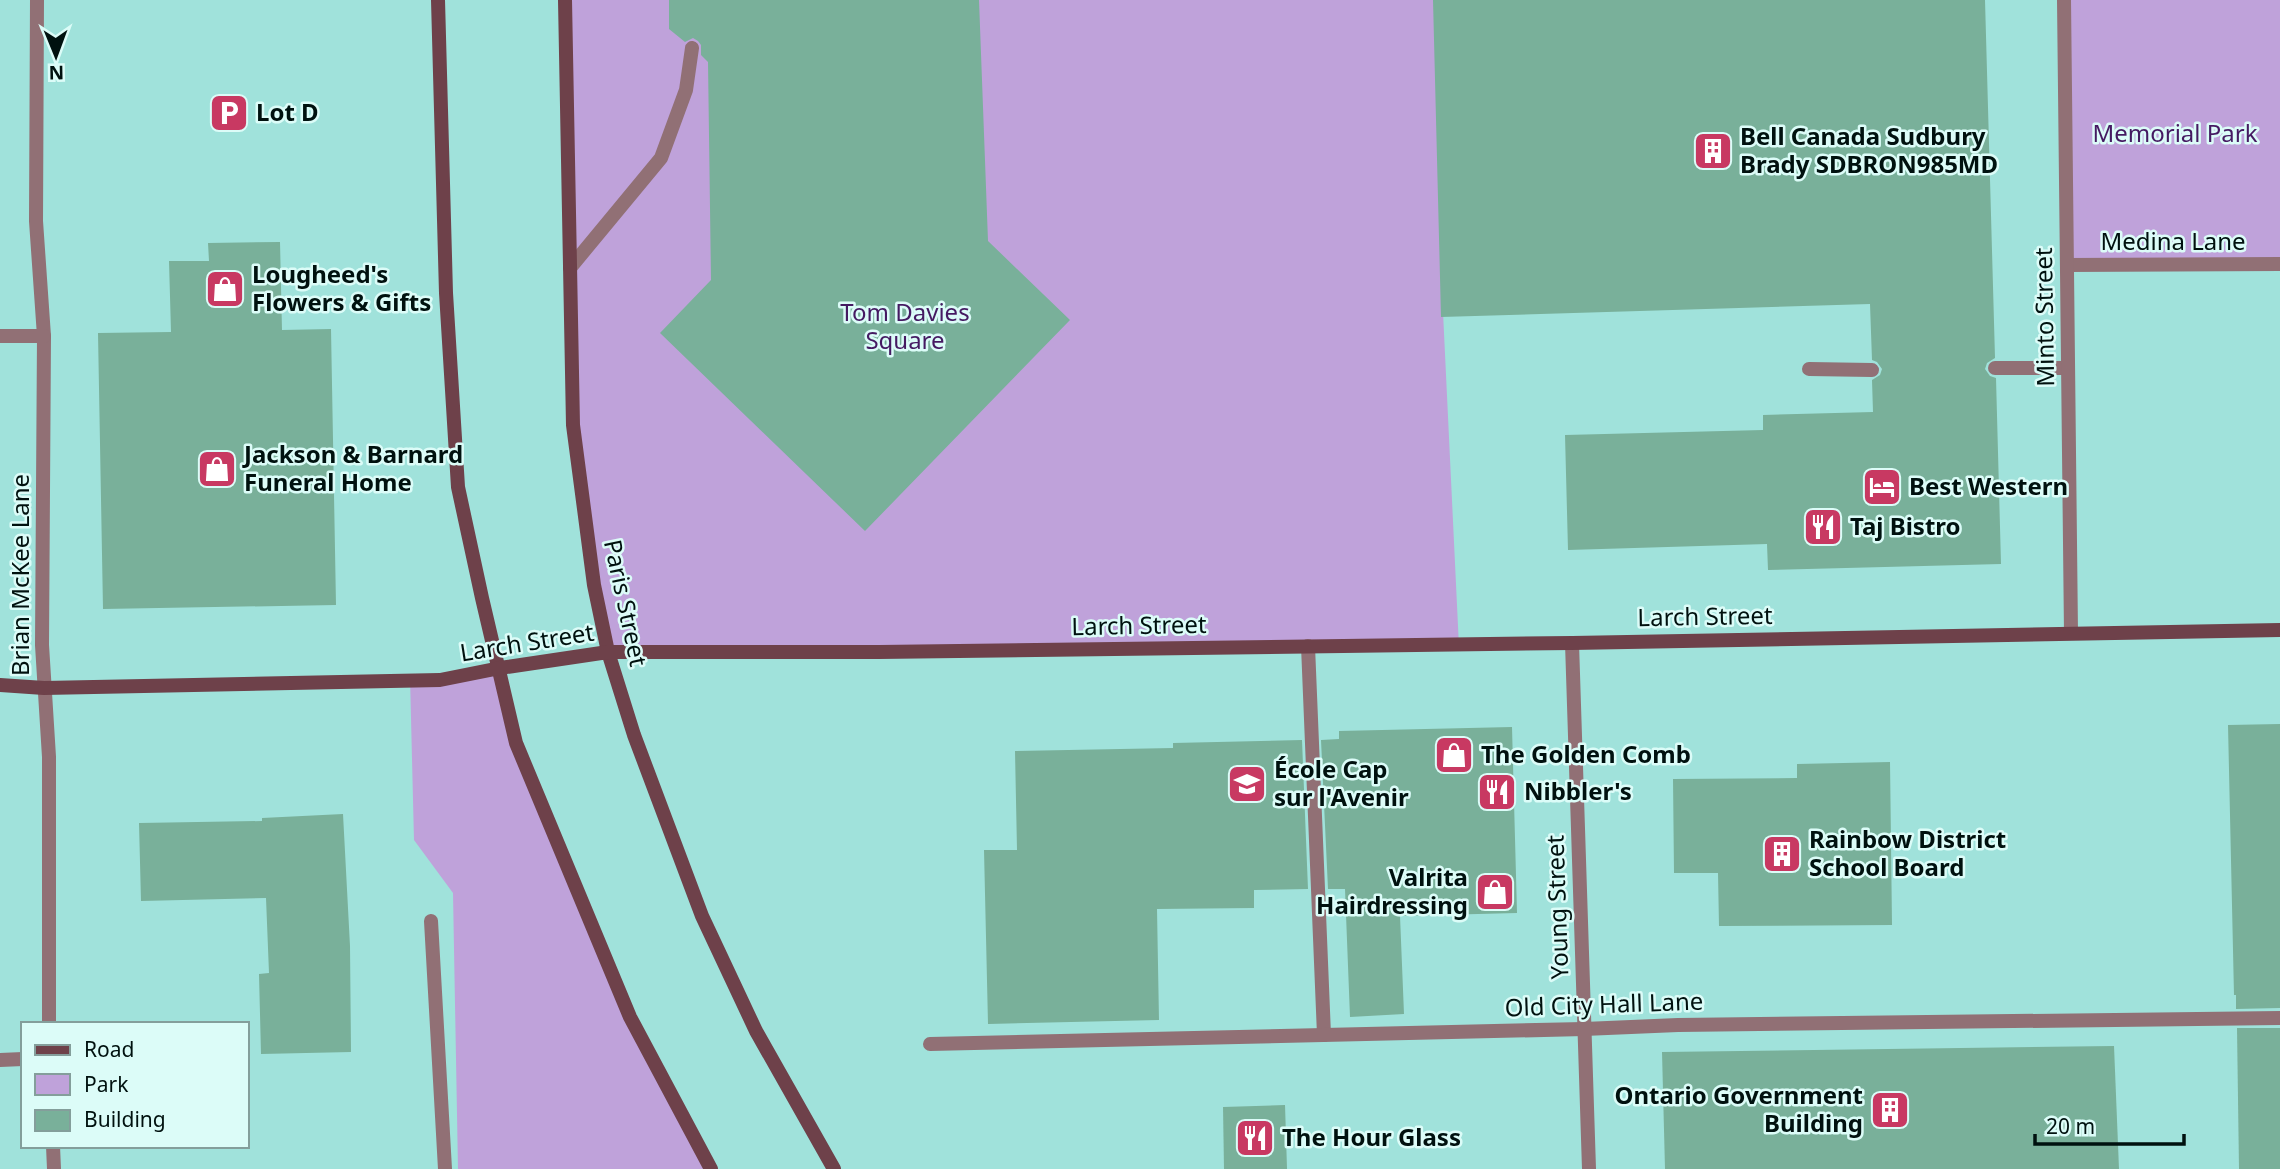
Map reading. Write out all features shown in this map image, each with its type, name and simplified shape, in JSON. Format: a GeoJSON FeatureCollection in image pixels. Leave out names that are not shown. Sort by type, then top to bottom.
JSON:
{"type":"FeatureCollection","features":[{"type":"Feature","properties":{"kind":"main road"},"geometry":{"type":"LineString","coordinates":[[438,0],[446,293],[458,487],[516,743],[630,1017],[711,1169]]}},
{"type":"Feature","properties":{"kind":"main road","name":"Paris Street"},"geometry":{"type":"LineString","coordinates":[[565,0],[573,425],[594,585],[608,652],[634,735],[702,916],[756,1031],[834,1169]]}},
{"type":"Feature","properties":{"kind":"main road","name":"Larch Street"},"geometry":{"type":"LineString","coordinates":[[0,685],[44,688],[440,680],[500,667],[608,652],[879,652],[1572,643],[2280,629]]}},
{"type":"Feature","properties":{"kind":"street","name":"Brian McKee Lane"},"geometry":{"type":"LineString","coordinates":[[37,0],[36,220],[44,336],[41,645],[49,757],[49,1022]]}},
{"type":"Feature","properties":{"kind":"street","name":"Minto Street"},"geometry":{"type":"LineString","coordinates":[[2064,0],[2071,633]]}},
{"type":"Feature","properties":{"kind":"street"},"geometry":{"type":"LineString","coordinates":[[570,268],[661,158],[686,90],[692,48]]}},
{"type":"Feature","properties":{"kind":"street","name":"Medina Lane"},"geometry":{"type":"LineString","coordinates":[[2067,265],[2280,264]]}},
{"type":"Feature","properties":{"kind":"street"},"geometry":{"type":"LineString","coordinates":[[0,336],[44,336]]}},
{"type":"Feature","properties":{"kind":"street"},"geometry":{"type":"LineString","coordinates":[[1996,368],[2068,368]]}},
{"type":"Feature","properties":{"kind":"street"},"geometry":{"type":"LineString","coordinates":[[1809,369],[1872,370]]}},
{"type":"Feature","properties":{"kind":"street","name":"Young Street"},"geometry":{"type":"LineString","coordinates":[[1572,643],[1589,1169]]}},
{"type":"Feature","properties":{"kind":"street"},"geometry":{"type":"LineString","coordinates":[[1308,646],[1324,1035]]}},
{"type":"Feature","properties":{"kind":"street"},"geometry":{"type":"LineString","coordinates":[[432,921],[445,1169]]}},
{"type":"Feature","properties":{"kind":"street","name":"Old City Hall Lane"},"geometry":{"type":"LineString","coordinates":[[930,1044],[1678,1025],[2280,1018]]}},
{"type":"Feature","properties":{"kind":"street"},"geometry":{"type":"LineString","coordinates":[[0,1060],[21,1059]]}},
{"type":"Feature","properties":{"kind":"street"},"geometry":{"type":"LineString","coordinates":[[53,1148],[54,1169]]}},
{"type":"Feature","properties":{"kind":"green space","name":"Tom Davies Square"},"geometry":{"type":"Polygon","coordinates":[[[570,0],[1437,0],[1443,312],[1459,647],[614,656],[599,579],[579,424],[570,0]]]}},
{"type":"Feature","properties":{"kind":"green space","name":"Memorial Park"},"geometry":{"type":"Polygon","coordinates":[[[2068,0],[2280,0],[2280,268],[2071,269],[2068,0]]]}},
{"type":"Feature","properties":{"kind":"green space"},"geometry":{"type":"Polygon","coordinates":[[[496,666],[511,739],[706,1169],[458,1169],[453,893],[414,840],[410,677],[496,666]]]}},
{"type":"Feature","properties":{"kind":"building"},"geometry":{"type":"Polygon","coordinates":[[[669,0],[979,0],[988,241],[1070,320],[865,531],[660,333],[711,280],[708,62],[701,55],[698,41],[693,38],[685,42],[669,29],[669,0]]]}},
{"type":"Feature","properties":{"kind":"building","name":"Bell Canada Sudbury Brady SDBRON985MD"},"geometry":{"type":"Polygon","coordinates":[[[1433,0],[1985,0],[1995,358],[1987,363],[1985,369],[1990,376],[1996,378],[2001,564],[1768,570],[1767,544],[1568,550],[1565,435],[1763,430],[1763,415],[1873,412],[1872,380],[1880,375],[1882,369],[1872,360],[1870,304],[1441,317],[1433,0]]]}},
{"type":"Feature","properties":{"kind":"building","name":"Jackson & Barnard Funeral Home"},"geometry":{"type":"Polygon","coordinates":[[[280,242],[282,330],[331,329],[336,605],[103,609],[98,333],[171,332],[169,261],[209,261],[208,243],[280,242]]]}},
{"type":"Feature","properties":{"kind":"building"},"geometry":{"type":"Polygon","coordinates":[[[2280,724],[2280,1008],[2236,1009],[2228,725],[2280,724]]]}},
{"type":"Feature","properties":{"kind":"building"},"geometry":{"type":"Polygon","coordinates":[[[1512,727],[1517,913],[1400,916],[1404,1014],[1350,1017],[1345,889],[1328,889],[1321,740],[1339,739],[1339,731],[1512,727]]]}},
{"type":"Feature","properties":{"kind":"building"},"geometry":{"type":"Polygon","coordinates":[[[1302,740],[1308,889],[1254,890],[1254,908],[1157,909],[1159,1020],[988,1024],[984,850],[1017,850],[1015,751],[1173,748],[1173,743],[1302,740]]]}},
{"type":"Feature","properties":{"kind":"building","name":"Rainbow District School Board"},"geometry":{"type":"Polygon","coordinates":[[[1890,762],[1892,925],[1719,926],[1718,873],[1674,873],[1673,779],[1797,778],[1797,764],[1890,762]]]}},
{"type":"Feature","properties":{"kind":"building"},"geometry":{"type":"Polygon","coordinates":[[[343,814],[350,946],[351,1052],[261,1054],[259,974],[269,973],[266,898],[141,901],[139,823],[262,821],[262,818],[343,814]]]}},
{"type":"Feature","properties":{"kind":"building"},"geometry":{"type":"Polygon","coordinates":[[[2237,1028],[2280,1028],[2280,1169],[2239,1169],[2237,1028]]]}},
{"type":"Feature","properties":{"kind":"building","name":"Ontario Government Building"},"geometry":{"type":"Polygon","coordinates":[[[2114,1046],[2119,1169],[1665,1169],[1662,1052],[2114,1046]]]}},
{"type":"Feature","properties":{"kind":"building","name":"The Hour Glass"},"geometry":{"type":"Polygon","coordinates":[[[1285,1105],[1287,1169],[1224,1169],[1223,1107],[1285,1105]]]}},
{"type":"Feature","properties":{"kind":"place","name":"Lot D"},"geometry":{"type":"Point","coordinates":[229,113]}},
{"type":"Feature","properties":{"kind":"place","name":"Bell Canada Sudbury Brady SDBRON985MD"},"geometry":{"type":"Point","coordinates":[1713,151]}},
{"type":"Feature","properties":{"kind":"place","name":"Lougheed's Flowers & Gifts"},"geometry":{"type":"Point","coordinates":[225,289]}},
{"type":"Feature","properties":{"kind":"place","name":"Jackson & Barnard Funeral Home"},"geometry":{"type":"Point","coordinates":[217,469]}},
{"type":"Feature","properties":{"kind":"place","name":"Best Western"},"geometry":{"type":"Point","coordinates":[1882,487]}},
{"type":"Feature","properties":{"kind":"place","name":"Taj Bistro"},"geometry":{"type":"Point","coordinates":[1823,527]}},
{"type":"Feature","properties":{"kind":"place","name":"The Golden Comb"},"geometry":{"type":"Point","coordinates":[1454,755]}},
{"type":"Feature","properties":{"kind":"place","name":"École Cap sur l'Avenir"},"geometry":{"type":"Point","coordinates":[1247,784]}},
{"type":"Feature","properties":{"kind":"place","name":"Nibbler's"},"geometry":{"type":"Point","coordinates":[1497,792]}},
{"type":"Feature","properties":{"kind":"place","name":"Rainbow District School Board"},"geometry":{"type":"Point","coordinates":[1782,854]}},
{"type":"Feature","properties":{"kind":"place","name":"Valrita Hairdressing"},"geometry":{"type":"Point","coordinates":[1495,892]}},
{"type":"Feature","properties":{"kind":"place","name":"Ontario Government Building"},"geometry":{"type":"Point","coordinates":[1890,1110]}},
{"type":"Feature","properties":{"kind":"place","name":"The Hour Glass"},"geometry":{"type":"Point","coordinates":[1255,1138]}}]}
